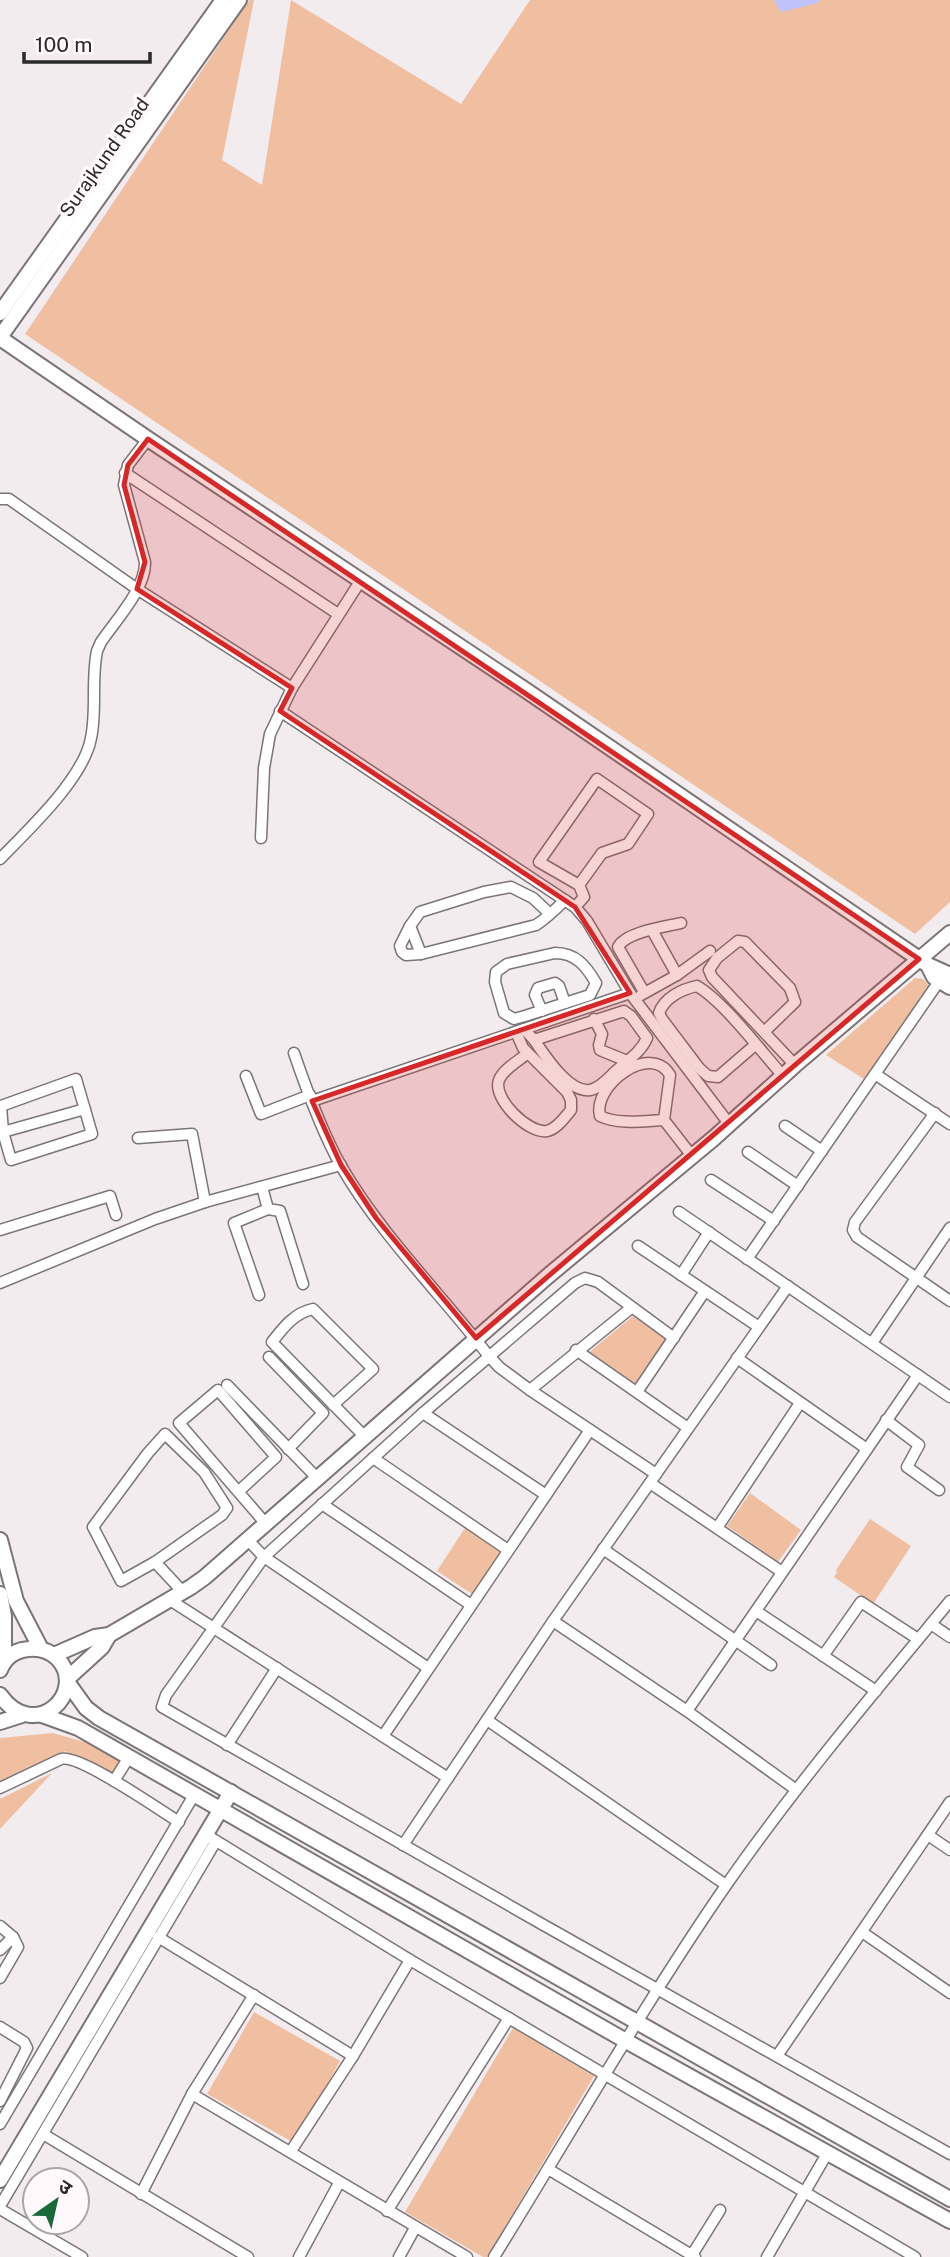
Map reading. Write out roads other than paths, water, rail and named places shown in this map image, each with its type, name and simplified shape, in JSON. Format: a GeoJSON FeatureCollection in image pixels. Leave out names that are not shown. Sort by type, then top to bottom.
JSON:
{"type":"FeatureCollection","features":[{"type":"Feature","properties":{"kind":"main road","name":"Surajkund Road"},"geometry":{"type":"LineString","coordinates":[[0,313],[223,0]]}},
{"type":"Feature","properties":{"kind":"main road","name":"Surajkund Road"},"geometry":{"type":"LineString","coordinates":[[0,338],[239,0]]}},
{"type":"Feature","properties":{"kind":"main road"},"geometry":{"type":"LineString","coordinates":[[0,338],[924,962],[934,977],[947,977]]}},
{"type":"Feature","properties":{"kind":"main road"},"geometry":{"type":"LineString","coordinates":[[2,1666],[23,1650],[48,1652],[109,1635],[205,1577],[476,1338],[730,1125],[795,1065],[924,962],[950,933]]}},
{"type":"Feature","properties":{"kind":"main road"},"geometry":{"type":"LineString","coordinates":[[0,1540],[16,1601],[48,1652],[64,1665],[68,1681],[86,1708],[99,1718],[950,2199]]}},
{"type":"Feature","properties":{"kind":"main road"},"geometry":{"type":"LineString","coordinates":[[0,1594],[4,1616],[2,1666]]}},
{"type":"Feature","properties":{"kind":"main road"},"geometry":{"type":"LineString","coordinates":[[42,1714],[56,1705],[68,1681],[102,1647],[109,1635]]}},
{"type":"Feature","properties":{"kind":"main road"},"geometry":{"type":"LineString","coordinates":[[0,1695],[9,1708],[22,1715]]}},
{"type":"Feature","properties":{"kind":"main road"},"geometry":{"type":"LineString","coordinates":[[0,1722],[22,1715],[42,1714],[78,1728],[626,2041],[950,2221]]}},
{"type":"Feature","properties":{"kind":"main road"},"geometry":{"type":"LineString","coordinates":[[0,2180],[210,1838],[230,1792]]}},
{"type":"Feature","properties":{"kind":"street"},"geometry":{"type":"LineString","coordinates":[[0,859],[44,813],[83,760],[93,730],[97,651],[144,578],[145,562],[125,492],[125,472],[148,439]]}},
{"type":"Feature","properties":{"kind":"street"},"geometry":{"type":"LineString","coordinates":[[125,472],[338,614]]}},
{"type":"Feature","properties":{"kind":"street"},"geometry":{"type":"LineString","coordinates":[[0,499],[9,499],[137,589],[292,688]]}},
{"type":"Feature","properties":{"kind":"street"},"geometry":{"type":"LineString","coordinates":[[261,838],[264,768],[270,734],[292,688],[361,580]]}},
{"type":"Feature","properties":{"kind":"street"},"geometry":{"type":"LineString","coordinates":[[280,711],[575,907],[587,921],[633,996],[730,1125]]}},
{"type":"Feature","properties":{"kind":"street"},"geometry":{"type":"LineString","coordinates":[[575,907],[584,897],[579,886],[539,862],[597,779],[648,814],[628,844],[602,853],[579,886]]}},
{"type":"Feature","properties":{"kind":"street"},"geometry":{"type":"LineString","coordinates":[[550,914],[533,898],[511,887],[484,892],[420,912],[400,946],[406,955],[421,954],[536,925],[550,914],[565,900]]}},
{"type":"Feature","properties":{"kind":"street"},"geometry":{"type":"LineString","coordinates":[[644,992],[618,947],[622,939],[681,923]]}},
{"type":"Feature","properties":{"kind":"street"},"geometry":{"type":"LineString","coordinates":[[410,926],[421,954]]}},
{"type":"Feature","properties":{"kind":"street"},"geometry":{"type":"LineString","coordinates":[[652,930],[677,975]]}},
{"type":"Feature","properties":{"kind":"street"},"geometry":{"type":"LineString","coordinates":[[764,1032],[795,1002],[795,996],[746,942],[738,942],[717,958],[709,970],[712,977],[795,1065]]}},
{"type":"Feature","properties":{"kind":"street"},"geometry":{"type":"LineString","coordinates":[[246,1076],[261,1114],[520,1030],[560,1009],[590,995],[596,984],[576,957],[566,953],[507,964],[496,972],[495,982],[504,1013],[514,1019],[542,1011],[560,1009],[633,996],[677,975],[710,951]]}},
{"type":"Feature","properties":{"kind":"street"},"geometry":{"type":"LineString","coordinates":[[747,1259],[875,1074],[947,977]]}},
{"type":"Feature","properties":{"kind":"street"},"geometry":{"type":"LineString","coordinates":[[542,1011],[535,995],[537,988],[545,984],[555,983],[559,986],[560,1009]]}},
{"type":"Feature","properties":{"kind":"street"},"geometry":{"type":"LineString","coordinates":[[755,1045],[718,1077],[708,1076],[662,1019],[659,1013],[662,1004],[687,988],[697,986],[708,992],[783,1076]]}},
{"type":"Feature","properties":{"kind":"street"},"geometry":{"type":"LineString","coordinates":[[520,1030],[534,1040],[566,1081],[583,1090],[592,1090],[604,1082],[643,1046],[647,1038],[624,1011],[534,1040]]}},
{"type":"Feature","properties":{"kind":"street"},"geometry":{"type":"LineString","coordinates":[[594,1019],[602,1034],[600,1050],[627,1061]]}},
{"type":"Feature","properties":{"kind":"street"},"geometry":{"type":"LineString","coordinates":[[520,1030],[523,1048],[528,1053],[567,1092],[571,1100],[571,1110],[550,1131],[530,1127],[504,1103],[500,1091],[498,1083],[501,1076],[528,1053]]}},
{"type":"Feature","properties":{"kind":"street"},"geometry":{"type":"LineString","coordinates":[[294,1053],[341,1165],[376,1218],[499,1367],[590,1430],[718,1528],[782,1572]]}},
{"type":"Feature","properties":{"kind":"street"},"geometry":{"type":"LineString","coordinates":[[664,1120],[620,1122],[606,1119],[600,1116],[598,1110],[604,1090],[632,1067],[646,1063],[667,1069],[670,1075],[664,1120],[692,1156]]}},
{"type":"Feature","properties":{"kind":"street"},"geometry":{"type":"LineString","coordinates":[[875,1074],[950,1124]]}},
{"type":"Feature","properties":{"kind":"street"},"geometry":{"type":"LineString","coordinates":[[76,1079],[92,1133],[11,1160],[3,1132],[1,1107],[76,1079]]}},
{"type":"Feature","properties":{"kind":"street"},"geometry":{"type":"LineString","coordinates":[[3,1132],[85,1109]]}},
{"type":"Feature","properties":{"kind":"street"},"geometry":{"type":"LineString","coordinates":[[935,1114],[855,1222],[853,1230],[857,1237],[950,1301]]}},
{"type":"Feature","properties":{"kind":"street"},"geometry":{"type":"LineString","coordinates":[[785,1126],[822,1151]]}},
{"type":"Feature","properties":{"kind":"street"},"geometry":{"type":"LineString","coordinates":[[138,1138],[192,1134],[205,1202]]}},
{"type":"Feature","properties":{"kind":"street"},"geometry":{"type":"LineString","coordinates":[[748,1152],[797,1186]]}},
{"type":"Feature","properties":{"kind":"street"},"geometry":{"type":"LineString","coordinates":[[0,1161],[9,1153]]}},
{"type":"Feature","properties":{"kind":"street"},"geometry":{"type":"LineString","coordinates":[[0,1283],[155,1219],[205,1202],[341,1165]]}},
{"type":"Feature","properties":{"kind":"street"},"geometry":{"type":"LineString","coordinates":[[711,1180],[774,1221]]}},
{"type":"Feature","properties":{"kind":"street"},"geometry":{"type":"LineString","coordinates":[[262,1186],[268,1209]]}},
{"type":"Feature","properties":{"kind":"street"},"geometry":{"type":"LineString","coordinates":[[0,1230],[110,1196],[116,1215]]}},
{"type":"Feature","properties":{"kind":"street"},"geometry":{"type":"LineString","coordinates":[[259,1296],[234,1223],[268,1209],[280,1211],[303,1284]]}},
{"type":"Feature","properties":{"kind":"street"},"geometry":{"type":"LineString","coordinates":[[679,1212],[950,1397]]}},
{"type":"Feature","properties":{"kind":"street"},"geometry":{"type":"LineString","coordinates":[[872,1343],[950,1228]]}},
{"type":"Feature","properties":{"kind":"street"},"geometry":{"type":"LineString","coordinates":[[681,1275],[709,1232]]}},
{"type":"Feature","properties":{"kind":"street"},"geometry":{"type":"LineString","coordinates":[[638,1246],[759,1327]]}},
{"type":"Feature","properties":{"kind":"street"},"geometry":{"type":"LineString","coordinates":[[674,1338],[598,1282],[585,1278],[575,1283],[488,1355],[264,1557],[166,1695],[162,1707],[950,2154]]}},
{"type":"Feature","properties":{"kind":"street"},"geometry":{"type":"LineString","coordinates":[[403,1844],[553,1621],[788,1286]]}},
{"type":"Feature","properties":{"kind":"street"},"geometry":{"type":"LineString","coordinates":[[637,1392],[705,1291]]}},
{"type":"Feature","properties":{"kind":"street"},"geometry":{"type":"LineString","coordinates":[[530,1390],[631,1308]]}},
{"type":"Feature","properties":{"kind":"street"},"geometry":{"type":"LineString","coordinates":[[333,1405],[373,1369],[313,1310],[302,1311],[272,1342],[305,1369],[333,1405],[365,1437]]}},
{"type":"Feature","properties":{"kind":"street"},"geometry":{"type":"LineString","coordinates":[[576,1350],[688,1429]]}},
{"type":"Feature","properties":{"kind":"street"},"geometry":{"type":"LineString","coordinates":[[269,1357],[323,1413],[288,1449]]}},
{"type":"Feature","properties":{"kind":"street"},"geometry":{"type":"LineString","coordinates":[[737,1358],[867,1449]]}},
{"type":"Feature","properties":{"kind":"street"},"geometry":{"type":"LineString","coordinates":[[687,1711],[918,1375]]}},
{"type":"Feature","properties":{"kind":"street"},"geometry":{"type":"LineString","coordinates":[[227,1385],[318,1479]]}},
{"type":"Feature","properties":{"kind":"street"},"geometry":{"type":"LineString","coordinates":[[239,1491],[276,1457],[218,1390],[179,1423],[266,1524]]}},
{"type":"Feature","properties":{"kind":"street"},"geometry":{"type":"LineString","coordinates":[[718,1528],[800,1403]]}},
{"type":"Feature","properties":{"kind":"street"},"geometry":{"type":"LineString","coordinates":[[423,1413],[546,1495]]}},
{"type":"Feature","properties":{"kind":"street"},"geometry":{"type":"LineString","coordinates":[[886,1420],[919,1445],[907,1467],[939,1490]]}},
{"type":"Feature","properties":{"kind":"street"},"geometry":{"type":"LineString","coordinates":[[383,1736],[590,1430]]}},
{"type":"Feature","properties":{"kind":"street"},"geometry":{"type":"LineString","coordinates":[[165,1434],[204,1472],[227,1508],[222,1515],[155,1562],[121,1581],[93,1527],[165,1434]]}},
{"type":"Feature","properties":{"kind":"street"},"geometry":{"type":"LineString","coordinates":[[373,1458],[508,1550]]}},
{"type":"Feature","properties":{"kind":"street"},"geometry":{"type":"LineString","coordinates":[[323,1504],[471,1605]]}},
{"type":"Feature","properties":{"kind":"street"},"geometry":{"type":"LineString","coordinates":[[248,1540],[264,1557],[428,1668]]}},
{"type":"Feature","properties":{"kind":"street"},"geometry":{"type":"LineString","coordinates":[[603,1549],[771,1665]]}},
{"type":"Feature","properties":{"kind":"street"},"geometry":{"type":"LineString","coordinates":[[155,1562],[176,1596],[213,1628],[448,1778]]}},
{"type":"Feature","properties":{"kind":"street"},"geometry":{"type":"LineString","coordinates":[[494,2257],[637,2022],[726,1885],[795,1789],[950,1601]]}},
{"type":"Feature","properties":{"kind":"street"},"geometry":{"type":"LineString","coordinates":[[823,1656],[861,1602],[918,1639]]}},
{"type":"Feature","properties":{"kind":"street"},"geometry":{"type":"LineString","coordinates":[[756,1611],[876,1691]]}},
{"type":"Feature","properties":{"kind":"street"},"geometry":{"type":"LineString","coordinates":[[553,1621],[687,1711],[795,1789]]}},
{"type":"Feature","properties":{"kind":"street"},"geometry":{"type":"LineString","coordinates":[[931,1624],[950,1637]]}},
{"type":"Feature","properties":{"kind":"street"},"geometry":{"type":"LineString","coordinates":[[227,1745],[277,1668]]}},
{"type":"Feature","properties":{"kind":"street"},"geometry":{"type":"LineString","coordinates":[[487,1720],[726,1885]]}},
{"type":"Feature","properties":{"kind":"street"},"geometry":{"type":"LineString","coordinates":[[114,1781],[129,1757]]}},
{"type":"Feature","properties":{"kind":"street"},"geometry":{"type":"LineString","coordinates":[[0,1788],[66,1758],[73,1759],[114,1781],[178,1822]]}},
{"type":"Feature","properties":{"kind":"street"},"geometry":{"type":"LineString","coordinates":[[0,2101],[15,2087],[194,1795]]}},
{"type":"Feature","properties":{"kind":"street"},"geometry":{"type":"LineString","coordinates":[[777,2056],[950,1802]]}},
{"type":"Feature","properties":{"kind":"street"},"geometry":{"type":"LineString","coordinates":[[928,1835],[950,1850]]}},
{"type":"Feature","properties":{"kind":"street"},"geometry":{"type":"LineString","coordinates":[[82,2257],[0,2207],[158,1937],[210,1838],[410,1960],[915,2257]]}},
{"type":"Feature","properties":{"kind":"street"},"geometry":{"type":"LineString","coordinates":[[0,1926],[13,1937],[18,1947],[0,1978]]}},
{"type":"Feature","properties":{"kind":"street"},"geometry":{"type":"LineString","coordinates":[[862,1932],[950,1993]]}},
{"type":"Feature","properties":{"kind":"street"},"geometry":{"type":"LineString","coordinates":[[0,1950],[13,1937]]}},
{"type":"Feature","properties":{"kind":"street"},"geometry":{"type":"LineString","coordinates":[[158,1937],[353,2056]]}},
{"type":"Feature","properties":{"kind":"street"},"geometry":{"type":"LineString","coordinates":[[291,2151],[353,2056],[410,1960]]}},
{"type":"Feature","properties":{"kind":"street"},"geometry":{"type":"LineString","coordinates":[[141,2194],[192,2094],[254,1995]]}},
{"type":"Feature","properties":{"kind":"street"},"geometry":{"type":"LineString","coordinates":[[387,2211],[509,2018]]}},
{"type":"Feature","properties":{"kind":"street"},"geometry":{"type":"LineString","coordinates":[[0,2027],[24,2042],[27,2048],[0,2124]]}},
{"type":"Feature","properties":{"kind":"street"},"geometry":{"type":"LineString","coordinates":[[192,2094],[467,2257]]}},
{"type":"Feature","properties":{"kind":"street"},"geometry":{"type":"LineString","coordinates":[[43,2134],[248,2257]]}},
{"type":"Feature","properties":{"kind":"street"},"geometry":{"type":"LineString","coordinates":[[767,2257],[828,2152]]}},
{"type":"Feature","properties":{"kind":"street"},"geometry":{"type":"LineString","coordinates":[[548,2169],[694,2256],[720,2210]]}},
{"type":"Feature","properties":{"kind":"street"},"geometry":{"type":"LineString","coordinates":[[299,2257],[339,2183]]}},
{"type":"Feature","properties":{"kind":"street"},"geometry":{"type":"LineString","coordinates":[[399,2257],[415,2228]]}},
{"type":"Feature","properties":{"kind":"water"},"geometry":{"type":"Polygon","coordinates":[[[774,0],[819,0],[818,3],[781,12],[774,0]]]}}]}
